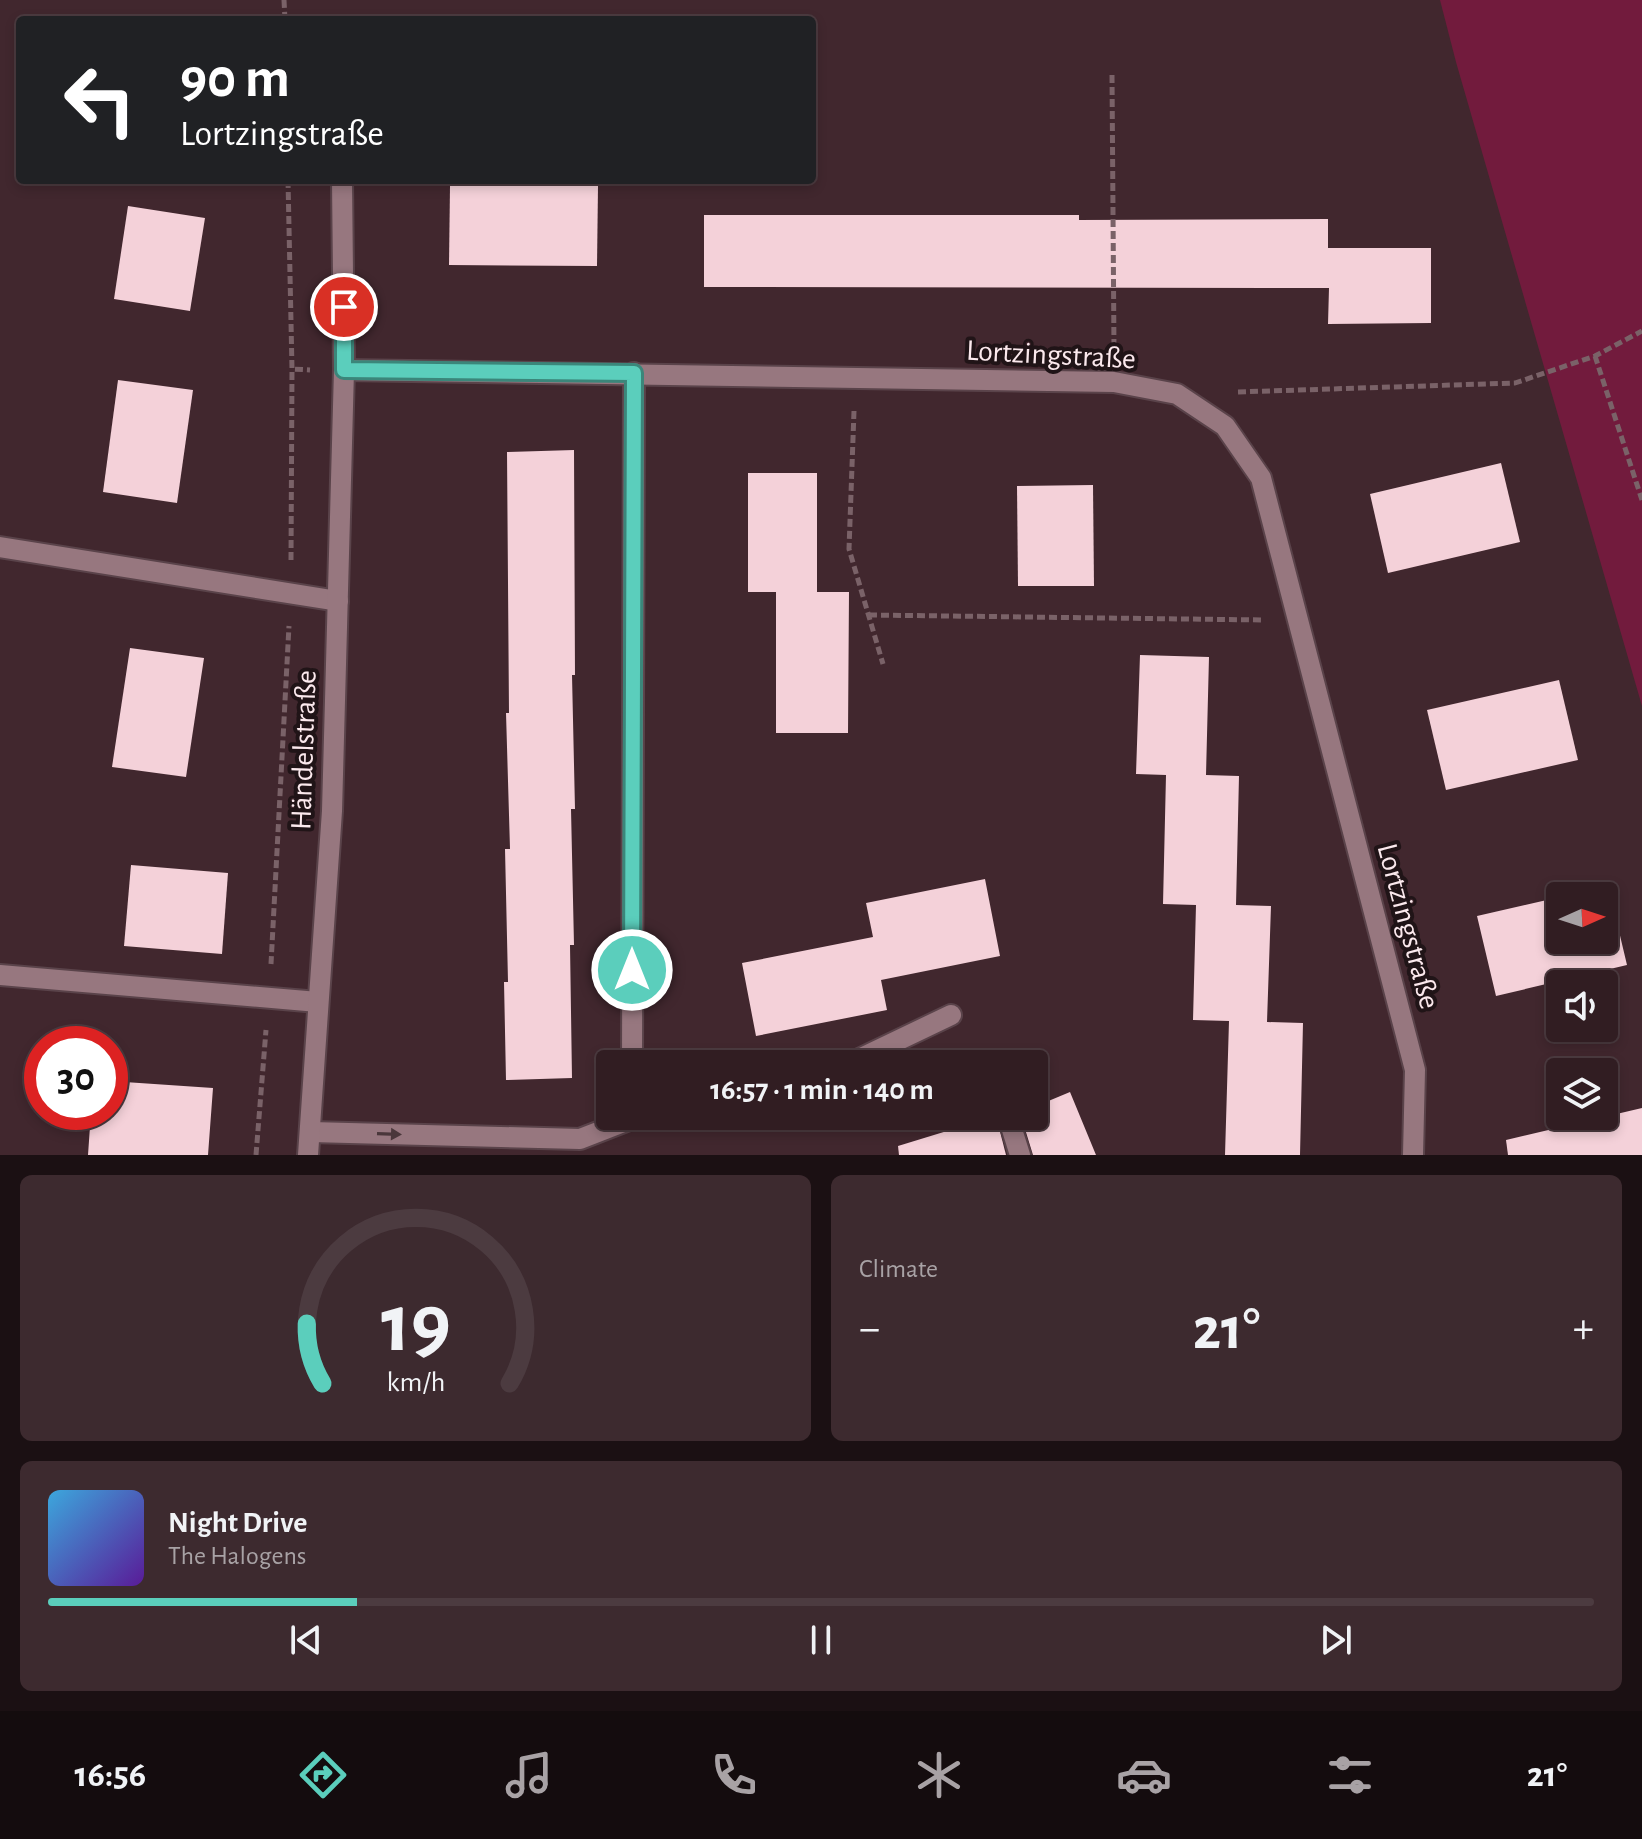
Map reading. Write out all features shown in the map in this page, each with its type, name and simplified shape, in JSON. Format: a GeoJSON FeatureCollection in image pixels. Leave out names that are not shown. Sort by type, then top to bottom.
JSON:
{"type":"FeatureCollection","features":[{"type":"Feature","properties":{"kind":"street","name":"Händelstraße"},"geometry":{"type":"LineString","coordinates":[[308,1155],[332,811],[344,370],[342,184]]}},
{"type":"Feature","properties":{"kind":"street","name":"Lortzingstraße"},"geometry":{"type":"LineString","coordinates":[[344,370],[1114,382],[1177,394],[1225,426],[1261,478],[1415,1070],[1413,1155]]}},
{"type":"Feature","properties":{"kind":"street"},"geometry":{"type":"LineString","coordinates":[[632,1050],[634,373]]}},
{"type":"Feature","properties":{"kind":"street"},"geometry":{"type":"LineString","coordinates":[[0,547],[338,601]]}},
{"type":"Feature","properties":{"kind":"street"},"geometry":{"type":"LineString","coordinates":[[0,975],[318,1002]]}},
{"type":"Feature","properties":{"kind":"street"},"geometry":{"type":"LineString","coordinates":[[878,1050],[951,1015]]}},
{"type":"Feature","properties":{"kind":"street"},"geometry":{"type":"LineString","coordinates":[[311,1132],[580,1139],[603,1130]]}},
{"type":"Feature","properties":{"kind":"street"},"geometry":{"type":"LineString","coordinates":[[1012,1130],[1020,1155]]}},
{"type":"Feature","properties":{"kind":"path"},"geometry":{"type":"LineString","coordinates":[[1112,75],[1114,382]]}},
{"type":"Feature","properties":{"kind":"path"},"geometry":{"type":"LineString","coordinates":[[256,1155],[269,998],[291,593],[292,369],[288,184]]}},
{"type":"Feature","properties":{"kind":"path"},"geometry":{"type":"LineString","coordinates":[[1177,394],[1515,383],[1595,356],[1642,331]]}},
{"type":"Feature","properties":{"kind":"path"},"geometry":{"type":"LineString","coordinates":[[1595,356],[1642,500]]}},
{"type":"Feature","properties":{"kind":"path"},"geometry":{"type":"LineString","coordinates":[[292,369],[344,370]]}},
{"type":"Feature","properties":{"kind":"path"},"geometry":{"type":"LineString","coordinates":[[855,378],[849,549],[883,664]]}},
{"type":"Feature","properties":{"kind":"path"},"geometry":{"type":"LineString","coordinates":[[869,615],[1298,621]]}},
{"type":"Feature","properties":{"kind":"shaded area"},"geometry":{"type":"Polygon","coordinates":[[[1440,0],[1642,0],[1642,706],[1456,62],[1440,0]]]}},
{"type":"Feature","properties":{"kind":"building"},"geometry":{"type":"Polygon","coordinates":[[[450,186],[598,186],[597,266],[449,265],[450,186]]]}},
{"type":"Feature","properties":{"kind":"building"},"geometry":{"type":"Polygon","coordinates":[[[128,206],[205,218],[190,311],[114,299],[128,206]]]}},
{"type":"Feature","properties":{"kind":"building"},"geometry":{"type":"Polygon","coordinates":[[[704,215],[1079,215],[1079,220],[1328,219],[1328,248],[1431,248],[1431,323],[1328,324],[1329,288],[704,287],[704,215]]]}},
{"type":"Feature","properties":{"kind":"building"},"geometry":{"type":"Polygon","coordinates":[[[118,380],[193,390],[177,503],[103,492],[118,380]]]}},
{"type":"Feature","properties":{"kind":"building"},"geometry":{"type":"Polygon","coordinates":[[[574,450],[575,675],[572,675],[575,809],[571,809],[574,945],[570,945],[572,1078],[506,1080],[504,982],[508,982],[505,849],[510,849],[506,713],[509,713],[507,452],[574,450]]]}},
{"type":"Feature","properties":{"kind":"building"},"geometry":{"type":"Polygon","coordinates":[[[1501,463],[1520,542],[1388,573],[1370,494],[1501,463]]]}},
{"type":"Feature","properties":{"kind":"building"},"geometry":{"type":"Polygon","coordinates":[[[748,473],[817,473],[817,592],[849,592],[848,733],[776,733],[776,592],[748,592],[748,473]]]}},
{"type":"Feature","properties":{"kind":"building"},"geometry":{"type":"Polygon","coordinates":[[[1093,485],[1094,586],[1018,586],[1017,486],[1093,485]]]}},
{"type":"Feature","properties":{"kind":"building"},"geometry":{"type":"Polygon","coordinates":[[[130,648],[204,658],[186,777],[112,767],[130,648]]]}},
{"type":"Feature","properties":{"kind":"building"},"geometry":{"type":"Polygon","coordinates":[[[1140,655],[1209,657],[1206,775],[1239,776],[1236,905],[1271,906],[1267,1022],[1303,1023],[1300,1155],[1225,1155],[1229,1021],[1193,1020],[1196,905],[1163,904],[1166,775],[1136,774],[1140,655]]]}},
{"type":"Feature","properties":{"kind":"building"},"geometry":{"type":"Polygon","coordinates":[[[1559,680],[1578,760],[1446,790],[1427,710],[1559,680]]]}},
{"type":"Feature","properties":{"kind":"building"},"geometry":{"type":"Polygon","coordinates":[[[131,865],[228,873],[222,954],[124,946],[131,865]]]}},
{"type":"Feature","properties":{"kind":"building"},"geometry":{"type":"Polygon","coordinates":[[[985,879],[1000,956],[881,980],[887,1010],[756,1036],[742,963],[873,937],[866,903],[985,879]]]}},
{"type":"Feature","properties":{"kind":"building"},"geometry":{"type":"Polygon","coordinates":[[[1546,900],[1546,954],[1618,954],[1618,927],[1627,965],[1606,970],[1546,970],[1546,984],[1496,996],[1477,916],[1546,900]]]}},
{"type":"Feature","properties":{"kind":"building"},"geometry":{"type":"Polygon","coordinates":[[[128,1082],[213,1088],[208,1155],[88,1155],[90,1130],[128,1130],[128,1082]]]}},
{"type":"Feature","properties":{"kind":"building"},"geometry":{"type":"Polygon","coordinates":[[[1070,1092],[1096,1155],[1033,1155],[1025,1130],[1048,1130],[1048,1101],[1070,1092]]]}},
{"type":"Feature","properties":{"kind":"building"},"geometry":{"type":"Polygon","coordinates":[[[1642,1108],[1642,1155],[1508,1155],[1506,1140],[1548,1130],[1618,1130],[1618,1114],[1642,1108]]]}},
{"type":"Feature","properties":{"kind":"building"},"geometry":{"type":"Polygon","coordinates":[[[950,1130],[1000,1130],[1006,1155],[899,1155],[898,1146],[950,1130]]]}},
{"type":"Feature","properties":{"kind":"route"},"geometry":{"type":"LineString","coordinates":[[344,307],[344,370],[634,373],[632,970]]}}]}
